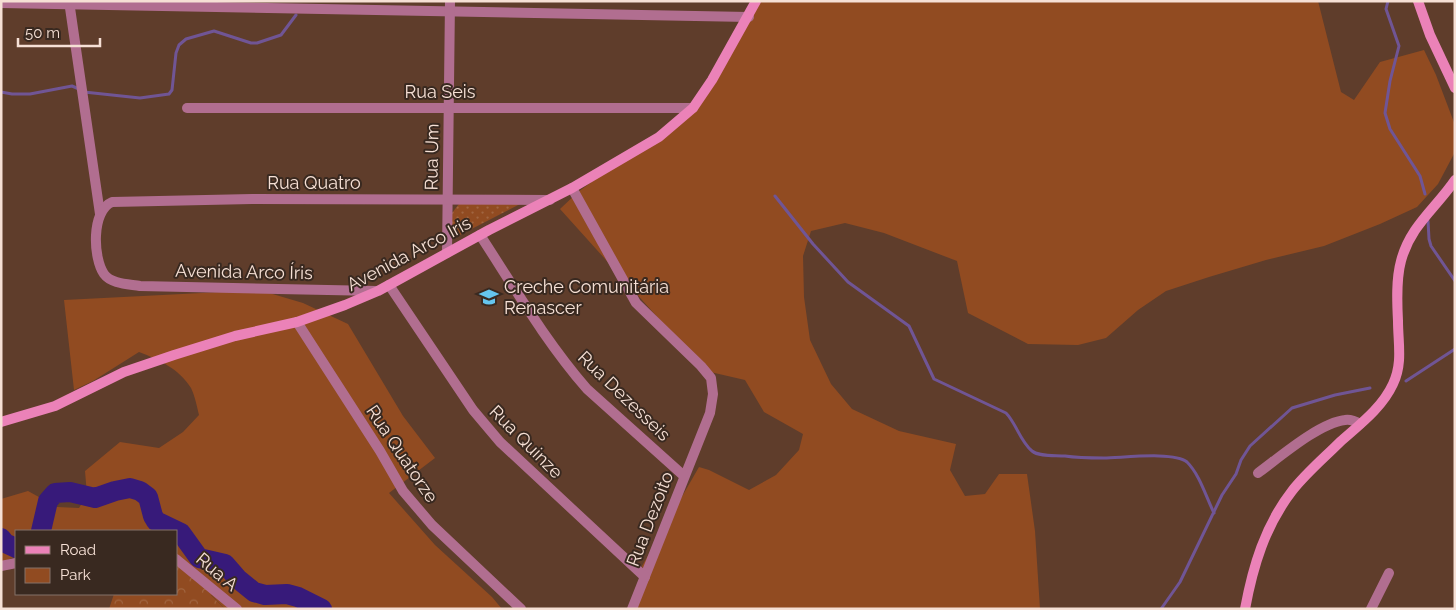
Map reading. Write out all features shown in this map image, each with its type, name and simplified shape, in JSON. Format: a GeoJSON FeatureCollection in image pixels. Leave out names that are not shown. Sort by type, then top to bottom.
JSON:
{"type":"FeatureCollection","features":[{"type":"Feature","properties":{"kind":"street","name":"Avenida Arco Iris"},"geometry":{"type":"LineString","coordinates":[[1,422],[55,406],[124,372],[174,355],[235,336],[297,322],[345,306],[378,291],[480,235],[572,188],[659,137],[692,108],[712,80],[756,1]]}},
{"type":"Feature","properties":{"kind":"street"},"geometry":{"type":"LineString","coordinates":[[1418,1],[1430,36],[1455,88]]}},
{"type":"Feature","properties":{"kind":"street"},"geometry":{"type":"LineString","coordinates":[[69,3],[100,214]]}},
{"type":"Feature","properties":{"kind":"street"},"geometry":{"type":"LineString","coordinates":[[1,4],[450,6],[749,16]]}},
{"type":"Feature","properties":{"kind":"street","name":"Rua Um"},"geometry":{"type":"LineString","coordinates":[[448,253],[450,6]]}},
{"type":"Feature","properties":{"kind":"street","name":"Rua Seis"},"geometry":{"type":"LineString","coordinates":[[187,108],[692,108]]}},
{"type":"Feature","properties":{"kind":"street"},"geometry":{"type":"LineString","coordinates":[[1245,609],[1253,569],[1262,543],[1275,517],[1292,491],[1309,472],[1385,399],[1398,374],[1400,358],[1398,277],[1400,262],[1406,245],[1420,221],[1455,180]]}},
{"type":"Feature","properties":{"kind":"street","name":"Rua Dezoito"},"geometry":{"type":"LineString","coordinates":[[572,188],[636,303],[711,378],[713,394],[710,414],[632,609]]}},
{"type":"Feature","properties":{"kind":"street","name":"Rua Quatro"},"geometry":{"type":"LineString","coordinates":[[100,214],[106,204],[112,202],[252,199],[550,200]]}},
{"type":"Feature","properties":{"kind":"street","name":"Avenida Arco Íris"},"geometry":{"type":"LineString","coordinates":[[100,214],[96,229],[96,252],[104,274],[113,282],[140,286],[378,291]]}},
{"type":"Feature","properties":{"kind":"street","name":"Rua Dezesseis"},"geometry":{"type":"LineString","coordinates":[[480,235],[553,346],[574,374],[587,389],[684,476]]}},
{"type":"Feature","properties":{"kind":"street","name":"Rua Quinze"},"geometry":{"type":"LineString","coordinates":[[389,285],[473,410],[500,442],[645,577]]}},
{"type":"Feature","properties":{"kind":"street","name":"Rua Quatorze"},"geometry":{"type":"LineString","coordinates":[[297,322],[389,465],[403,491],[432,525],[521,609]]}},
{"type":"Feature","properties":{"kind":"street"},"geometry":{"type":"LineString","coordinates":[[1258,473],[1309,435],[1334,422],[1351,420],[1360,424]]}},
{"type":"Feature","properties":{"kind":"street","name":"Rua A"},"geometry":{"type":"LineString","coordinates":[[178,561],[237,609]]}},
{"type":"Feature","properties":{"kind":"street"},"geometry":{"type":"LineString","coordinates":[[1,566],[15,563]]}},
{"type":"Feature","properties":{"kind":"street"},"geometry":{"type":"LineString","coordinates":[[1371,609],[1389,573]]}},
{"type":"Feature","properties":{"kind":"green space"},"geometry":{"type":"Polygon","coordinates":[[[754,1],[1318,1],[1341,92],[1354,100],[1380,62],[1424,50],[1436,75],[1455,125],[1455,152],[1438,184],[1417,207],[1324,246],[1266,260],[1166,291],[1138,310],[1106,338],[1078,345],[1028,344],[968,313],[957,261],[884,233],[845,223],[811,231],[803,256],[804,297],[810,340],[831,384],[852,409],[899,431],[956,444],[950,470],[965,496],[985,494],[999,474],[1027,474],[1035,531],[1040,609],[635,609],[647,581],[642,566],[699,467],[749,490],[776,475],[799,450],[803,434],[764,412],[745,380],[706,371],[560,209],[578,192],[693,107],[754,1]]]}},
{"type":"Feature","properties":{"kind":"green space"},"geometry":{"type":"Polygon","coordinates":[[[459,204],[520,204],[452,239],[452,213],[459,204]]]}},
{"type":"Feature","properties":{"kind":"green space"},"geometry":{"type":"Polygon","coordinates":[[[259,290],[303,303],[348,324],[403,416],[435,458],[389,493],[435,545],[492,597],[502,609],[225,609],[178,560],[178,530],[15,530],[15,556],[1,563],[1,499],[28,491],[57,507],[79,508],[87,495],[85,471],[120,442],[159,448],[183,432],[199,415],[191,388],[181,375],[162,362],[139,352],[93,381],[74,390],[64,300],[259,290]]]}},
{"type":"Feature","properties":{"kind":"green space"},"geometry":{"type":"Polygon","coordinates":[[[199,557],[214,562],[211,595],[225,609],[109,609],[114,595],[178,595],[178,558],[199,557]]]}},
{"type":"Feature","properties":{"kind":"waterway"},"geometry":{"type":"LineString","coordinates":[[1388,1],[1386,9],[1399,46],[1390,81],[1385,113],[1390,129],[1420,176],[1425,194]]}},
{"type":"Feature","properties":{"kind":"waterway"},"geometry":{"type":"LineString","coordinates":[[84,92],[140,98],[169,94],[172,90],[176,53],[179,45],[186,39],[214,31],[251,43],[257,43],[281,35],[296,15]]}},
{"type":"Feature","properties":{"kind":"waterway"},"geometry":{"type":"LineString","coordinates":[[1,92],[30,94],[72,86],[79,89]]}},
{"type":"Feature","properties":{"kind":"waterway"},"geometry":{"type":"LineString","coordinates":[[775,196],[813,244],[848,282],[909,326],[934,379],[1006,413],[1024,442],[1032,451],[1043,455],[1080,458],[1160,456],[1180,459],[1187,462],[1196,473],[1214,513]]}},
{"type":"Feature","properties":{"kind":"waterway"},"geometry":{"type":"LineString","coordinates":[[1428,221],[1431,246],[1455,281]]}},
{"type":"Feature","properties":{"kind":"waterway"},"geometry":{"type":"LineString","coordinates":[[1406,381],[1455,349]]}},
{"type":"Feature","properties":{"kind":"waterway"},"geometry":{"type":"LineString","coordinates":[[1161,609],[1180,582],[1222,495],[1236,474],[1241,460],[1250,446],[1292,408],[1335,395],[1370,388]]}},
{"type":"Feature","properties":{"kind":"waterway"},"geometry":{"type":"LineString","coordinates":[[41,530],[48,501],[55,493],[70,492],[95,498],[130,488],[140,491],[148,497],[156,521],[175,530]]}},
{"type":"Feature","properties":{"kind":"waterway"},"geometry":{"type":"LineString","coordinates":[[178,532],[199,558],[225,564],[238,579],[254,592],[265,595],[287,594],[298,597],[322,609]]}},
{"type":"Feature","properties":{"kind":"waterway"},"geometry":{"type":"LineString","coordinates":[[1,538],[5,543],[15,548]]}},
{"type":"Feature","properties":{"kind":"place","name":"Creche Comunitária Renascer"},"geometry":{"type":"Point","coordinates":[489,297]}}]}
